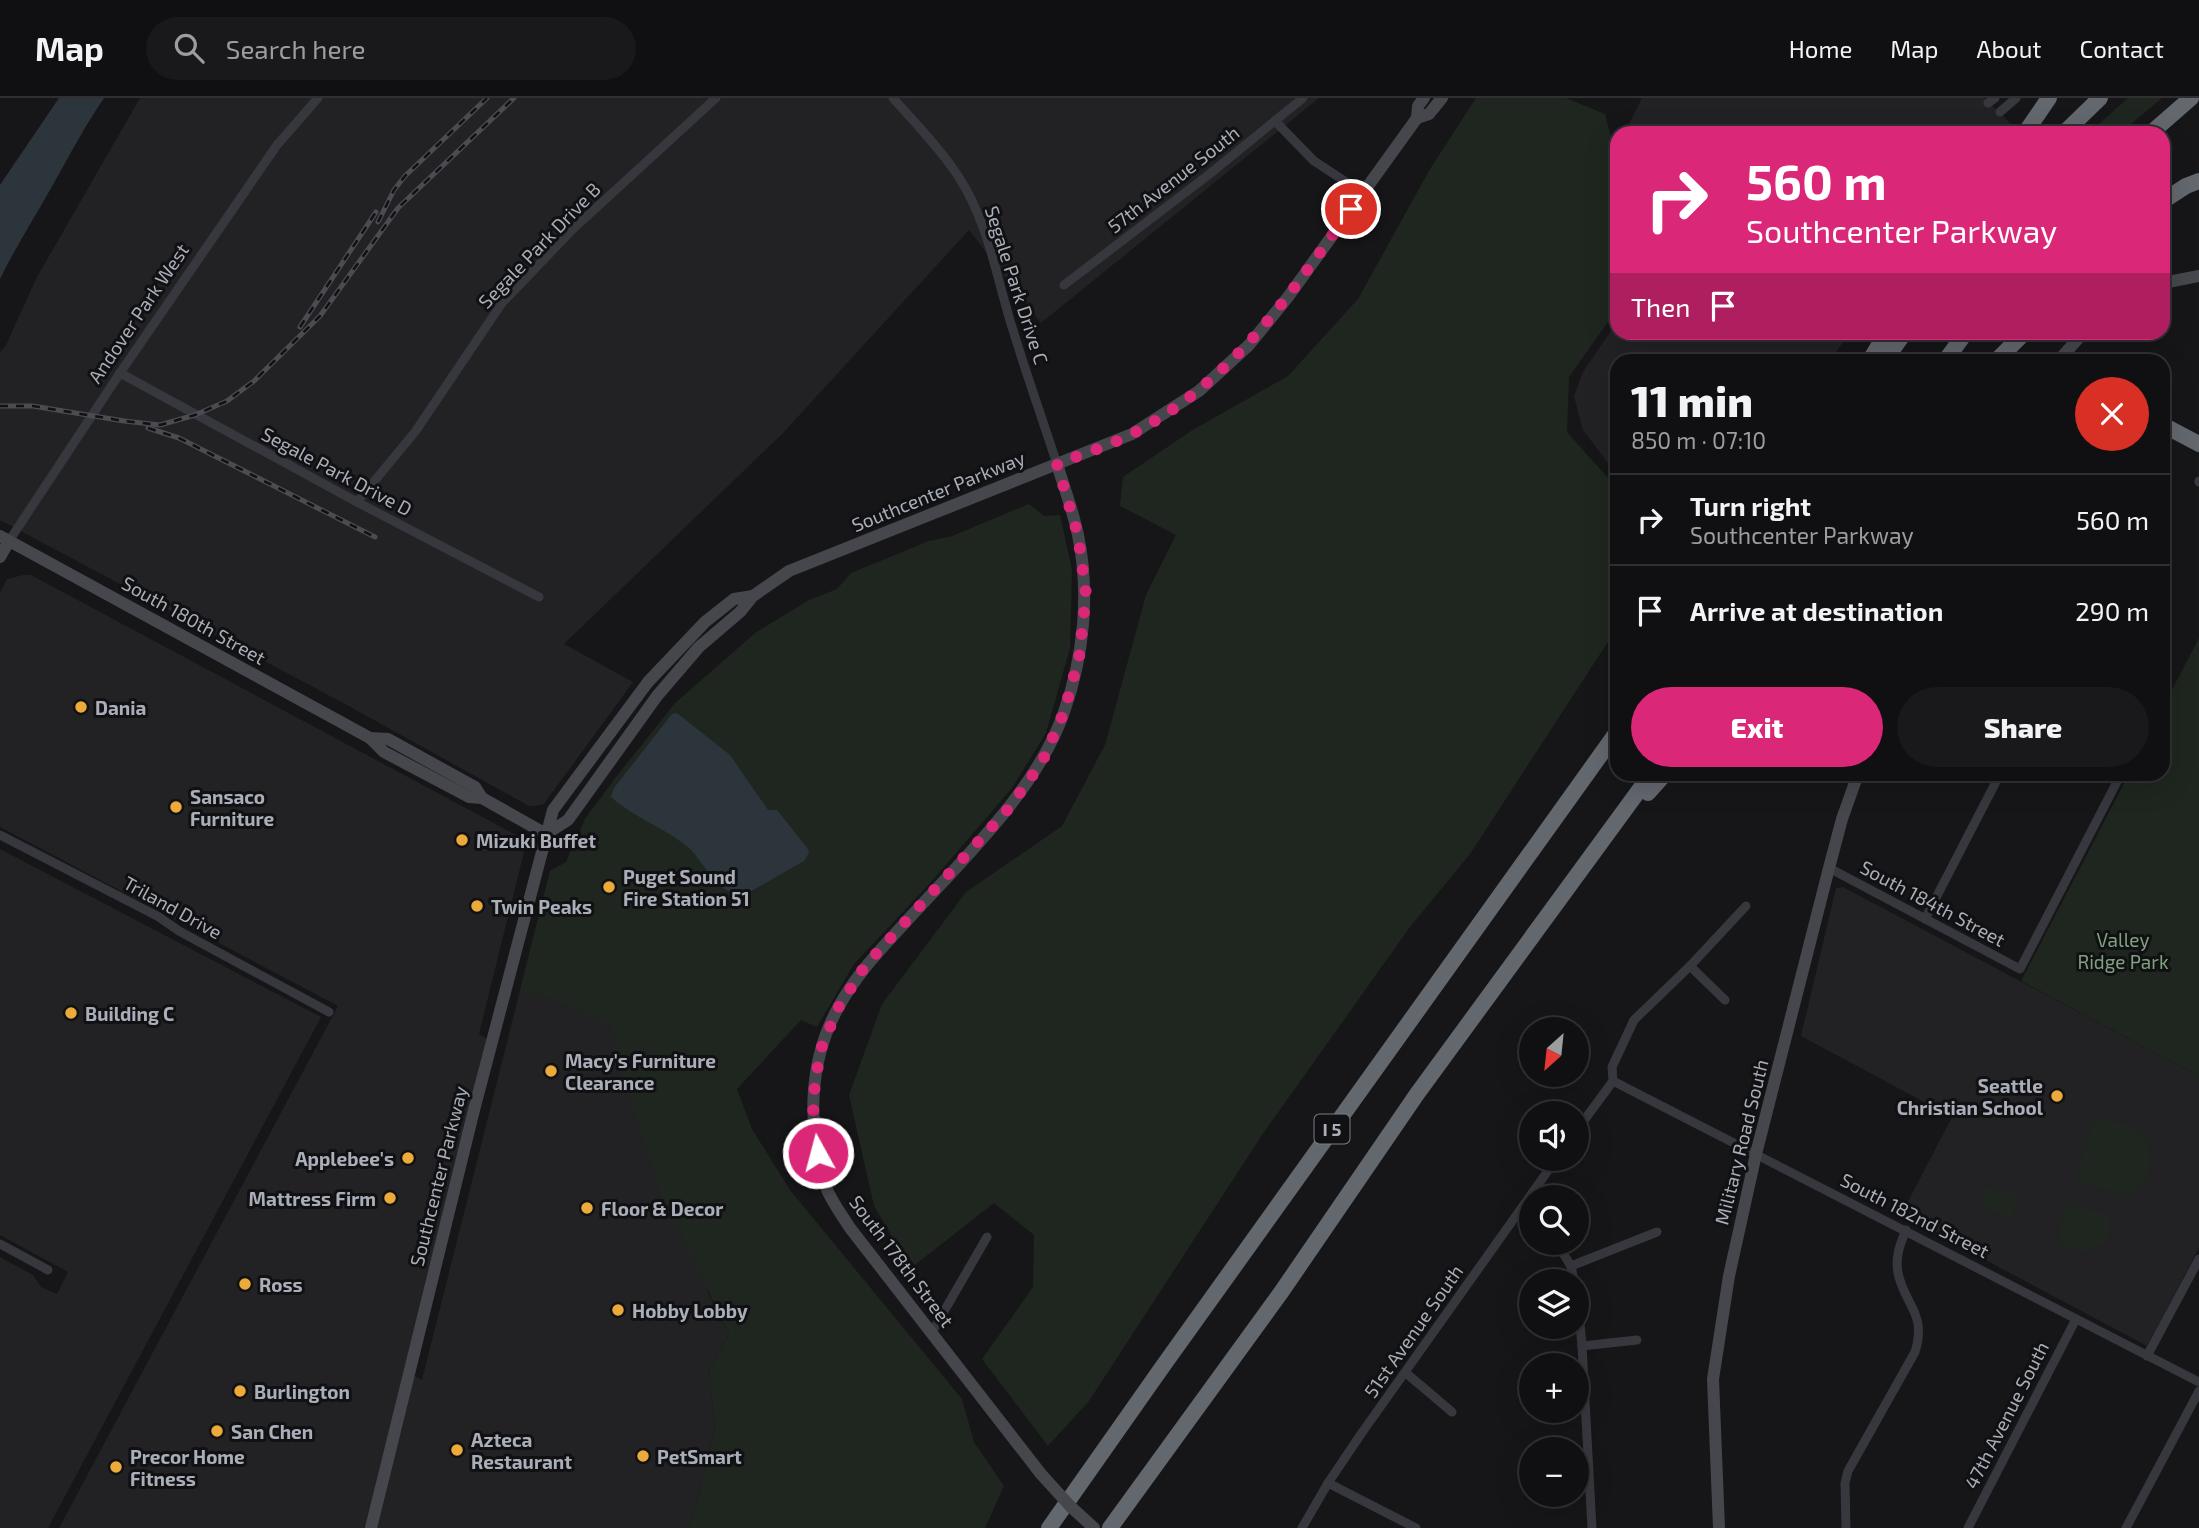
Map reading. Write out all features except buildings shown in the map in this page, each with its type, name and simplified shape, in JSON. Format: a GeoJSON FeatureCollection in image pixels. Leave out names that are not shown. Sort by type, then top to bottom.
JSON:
{"type":"FeatureCollection","features":[{"type":"Feature","properties":{"kind":"highway"},"geometry":{"type":"LineString","coordinates":[[2030,126],[2049,98]]}},
{"type":"Feature","properties":{"kind":"highway"},"geometry":{"type":"LineString","coordinates":[[2071,126],[2100,98]]}},
{"type":"Feature","properties":{"kind":"highway"},"geometry":{"type":"LineString","coordinates":[[2159,126],[2192,98]]}},
{"type":"Feature","properties":{"kind":"highway"},"geometry":{"type":"LineString","coordinates":[[2170,196],[2199,181]]}},
{"type":"Feature","properties":{"kind":"highway"},"geometry":{"type":"LineString","coordinates":[[2003,354],[2017,340]]}},
{"type":"Feature","properties":{"kind":"highway"},"geometry":{"type":"LineString","coordinates":[[2170,429],[2199,444]]}},
{"type":"Feature","properties":{"kind":"highway","name":"I 5"},"geometry":{"type":"LineString","coordinates":[[1049,1528],[1610,742]]}},
{"type":"Feature","properties":{"kind":"highway","name":"I 5"},"geometry":{"type":"LineString","coordinates":[[1110,1528],[1282,1291],[1417,1094],[1646,781]]}},
{"type":"Feature","properties":{"kind":"highway"},"geometry":{"type":"LineString","coordinates":[[1597,849],[1659,781]]}},
{"type":"Feature","properties":{"kind":"main road","name":"Southcenter Parkway"},"geometry":{"type":"LineString","coordinates":[[371,1528],[474,1110],[553,810],[648,682],[705,622],[734,599],[753,596],[789,571],[1132,434],[1199,391],[1249,345],[1288,297],[1416,118],[1418,106],[1424,98]]}},
{"type":"Feature","properties":{"kind":"main road","name":"Southcenter Parkway"},"geometry":{"type":"LineString","coordinates":[[1416,118],[1429,114],[1442,98]]}},
{"type":"Feature","properties":{"kind":"main road"},"geometry":{"type":"LineString","coordinates":[[2170,282],[2199,276]]}},
{"type":"Feature","properties":{"kind":"main road"},"geometry":{"type":"LineString","coordinates":[[2064,354],[2077,340]]}},
{"type":"Feature","properties":{"kind":"main road","name":"South 178th Street"},"geometry":{"type":"LineString","coordinates":[[1057,464],[1078,535],[1086,594],[1079,658],[1064,712],[1042,762],[1009,808],[865,966],[838,1008],[820,1051],[813,1099],[814,1138],[827,1189],[850,1228],[1041,1474],[1094,1528]]}},
{"type":"Feature","properties":{"kind":"main road","name":"Andover Park West"},"geometry":{"type":"LineString","coordinates":[[0,557],[4,539]]}},
{"type":"Feature","properties":{"kind":"main road","name":"South 180th Street"},"geometry":{"type":"LineString","coordinates":[[4,539],[370,738],[388,739],[475,787],[482,798],[546,834]]}},
{"type":"Feature","properties":{"kind":"main road","name":"Military Road South"},"geometry":{"type":"LineString","coordinates":[[1719,1528],[1713,1379],[1729,1276],[1756,1154],[1829,868],[1856,781]]}},
{"type":"Feature","properties":{"kind":"street","name":"Andover Park West"},"geometry":{"type":"LineString","coordinates":[[4,539],[277,145],[318,98]]}},
{"type":"Feature","properties":{"kind":"street","name":"Segale Park Drive B"},"geometry":{"type":"LineString","coordinates":[[358,502],[415,432],[502,303],[573,229],[716,98]]}},
{"type":"Feature","properties":{"kind":"street","name":"Segale Park Drive C"},"geometry":{"type":"LineString","coordinates":[[893,98],[944,156],[977,211],[1057,464]]}},
{"type":"Feature","properties":{"kind":"street","name":"57th Avenue South"},"geometry":{"type":"LineString","coordinates":[[1064,285],[1303,98]]}},
{"type":"Feature","properties":{"kind":"street"},"geometry":{"type":"LineString","coordinates":[[2000,112],[2016,98]]}},
{"type":"Feature","properties":{"kind":"street"},"geometry":{"type":"LineString","coordinates":[[1275,121],[1314,161],[1363,193]]}},
{"type":"Feature","properties":{"kind":"street","name":"Segale Park Drive D"},"geometry":{"type":"LineString","coordinates":[[120,373],[539,597]]}},
{"type":"Feature","properties":{"kind":"street"},"geometry":{"type":"LineString","coordinates":[[1925,919],[1996,781]]}},
{"type":"Feature","properties":{"kind":"street","name":"South 184th Street"},"geometry":{"type":"LineString","coordinates":[[1829,868],[2020,969],[2117,781]]}},
{"type":"Feature","properties":{"kind":"street","name":"Triland Drive"},"geometry":{"type":"LineString","coordinates":[[0,835],[159,917],[179,931],[329,1012]]}},
{"type":"Feature","properties":{"kind":"street"},"geometry":{"type":"LineString","coordinates":[[1589,1114],[1614,1082],[1612,1067],[1634,1020],[1690,966],[1746,906]]}},
{"type":"Feature","properties":{"kind":"street"},"geometry":{"type":"LineString","coordinates":[[1690,966],[1725,1000]]}},
{"type":"Feature","properties":{"kind":"street","name":"South 182nd Street"},"geometry":{"type":"LineString","coordinates":[[1614,1082],[2199,1382]]}},
{"type":"Feature","properties":{"kind":"street","name":"51st Avenue South"},"geometry":{"type":"LineString","coordinates":[[1302,1528],[1361,1434],[1519,1212]]}},
{"type":"Feature","properties":{"kind":"street"},"geometry":{"type":"LineString","coordinates":[[1846,1528],[1844,1502],[1848,1471],[1915,1352],[1919,1339],[1918,1319],[1898,1275],[1899,1247],[1906,1230]]}},
{"type":"Feature","properties":{"kind":"street"},"geometry":{"type":"LineString","coordinates":[[1571,1266],[1657,1232]]}},
{"type":"Feature","properties":{"kind":"street"},"geometry":{"type":"LineString","coordinates":[[932,1332],[987,1237]]}},
{"type":"Feature","properties":{"kind":"street"},"geometry":{"type":"LineString","coordinates":[[0,1244],[48,1270]]}},
{"type":"Feature","properties":{"kind":"street"},"geometry":{"type":"LineString","coordinates":[[1564,1255],[1572,1269]]}},
{"type":"Feature","properties":{"kind":"street"},"geometry":{"type":"LineString","coordinates":[[2147,1356],[2199,1259]]}},
{"type":"Feature","properties":{"kind":"street","name":"47th Avenue South"},"geometry":{"type":"LineString","coordinates":[[1968,1528],[2076,1319]]}},
{"type":"Feature","properties":{"kind":"street"},"geometry":{"type":"LineString","coordinates":[[1581,1339],[1592,1528]]}},
{"type":"Feature","properties":{"kind":"street"},"geometry":{"type":"LineString","coordinates":[[1582,1346],[1637,1340]]}},
{"type":"Feature","properties":{"kind":"street"},"geometry":{"type":"LineString","coordinates":[[1406,1373],[1452,1412]]}},
{"type":"Feature","properties":{"kind":"street"},"geometry":{"type":"LineString","coordinates":[[2126,1528],[2199,1391]]}},
{"type":"Feature","properties":{"kind":"street"},"geometry":{"type":"LineString","coordinates":[[1328,1483],[1416,1528]]}},
{"type":"Feature","properties":{"kind":"shaded area"},"geometry":{"type":"Polygon","coordinates":[[[59,98],[104,98],[0,279],[0,185],[59,98]]]}},
{"type":"Feature","properties":{"kind":"shaded area"},"geometry":{"type":"Polygon","coordinates":[[[140,98],[1319,98],[1041,323],[969,230],[783,433],[564,644],[633,682],[544,804],[529,806],[345,704],[0,520],[0,352],[5,347],[37,277],[140,98]]]}},
{"type":"Feature","properties":{"kind":"shaded area"},"geometry":{"type":"Polygon","coordinates":[[[1642,98],[1984,98],[2010,123],[2008,126],[1629,124],[1642,98]]]}},
{"type":"Feature","properties":{"kind":"shaded area"},"geometry":{"type":"Polygon","coordinates":[[[1610,332],[1610,340],[1845,340],[1834,354],[1610,354],[1610,466],[1583,430],[1574,396],[1583,372],[1610,332]]]}},
{"type":"Feature","properties":{"kind":"shaded area"},"geometry":{"type":"Polygon","coordinates":[[[31,575],[516,835],[521,842],[524,852],[479,1034],[492,1042],[410,1373],[422,1380],[550,871],[566,862],[585,819],[594,806],[708,1293],[729,1334],[709,1371],[715,1428],[693,1518],[686,1528],[59,1528],[338,1006],[0,827],[0,593],[7,579],[31,575]]]}},
{"type":"Feature","properties":{"kind":"shaded area"},"geometry":{"type":"Polygon","coordinates":[[[677,713],[730,755],[768,810],[777,810],[808,849],[809,853],[804,861],[746,894],[736,894],[720,885],[680,841],[629,811],[611,797],[614,788],[672,714],[677,713]]]}},
{"type":"Feature","properties":{"kind":"shaded area"},"geometry":{"type":"Polygon","coordinates":[[[0,849],[321,1017],[48,1528],[0,1528],[0,1257],[33,1275],[41,1287],[57,1294],[68,1272],[0,1235],[0,849]]]}},
{"type":"Feature","properties":{"kind":"shaded area","name":"Seattle Christian School"},"geometry":{"type":"Polygon","coordinates":[[[1843,887],[2199,1076],[2199,1248],[2147,1346],[1901,1215],[1952,1117],[1801,1036],[1836,888],[1843,887]]]}},
{"type":"Feature","properties":{"kind":"green space"},"geometry":{"type":"Polygon","coordinates":[[[1476,98],[1566,98],[1605,114],[1610,133],[1610,319],[1569,377],[1567,432],[1610,480],[1610,639],[1470,854],[1410,927],[1262,1135],[1089,1401],[1048,1446],[982,1359],[1033,1287],[1034,1235],[994,1203],[911,1268],[874,1206],[849,1095],[882,1004],[966,892],[1062,826],[1105,745],[1146,595],[1176,535],[1120,506],[1123,477],[1191,431],[1288,376],[1358,299],[1430,169],[1476,98]]]}},
{"type":"Feature","properties":{"kind":"green space"},"geometry":{"type":"Polygon","coordinates":[[[2128,98],[2162,98],[2128,126],[2097,126],[2128,98]]]}},
{"type":"Feature","properties":{"kind":"green space"},"geometry":{"type":"Polygon","coordinates":[[[1029,504],[1044,516],[1060,515],[1072,570],[1070,648],[1046,733],[1012,788],[932,881],[854,964],[817,1027],[801,1020],[737,1089],[752,1129],[790,1190],[962,1399],[974,1442],[1004,1486],[985,1528],[686,1528],[693,1518],[715,1428],[709,1371],[729,1334],[660,1192],[623,1080],[612,1026],[543,995],[527,994],[520,990],[550,871],[566,862],[585,819],[675,703],[755,633],[809,600],[837,589],[851,573],[1029,504]]]}},
{"type":"Feature","properties":{"kind":"green space","name":"Valley Ridge Park"},"geometry":{"type":"Polygon","coordinates":[[[2199,638],[2199,1076],[2021,981],[2125,781],[2170,781],[2170,694],[2199,638]]]}},
{"type":"Feature","properties":{"kind":"green space"},"geometry":{"type":"Polygon","coordinates":[[[2105,1120],[2133,1128],[2146,1138],[2149,1169],[2141,1186],[2129,1196],[2079,1182],[2076,1178],[2093,1122],[2105,1120]]]}},
{"type":"Feature","properties":{"kind":"green space"},"geometry":{"type":"Polygon","coordinates":[[[1984,1186],[2019,1195],[2011,1221],[1979,1204],[1984,1186]]]}},
{"type":"Feature","properties":{"kind":"green space"},"geometry":{"type":"Polygon","coordinates":[[[2072,1204],[2108,1215],[2108,1236],[2095,1248],[2080,1252],[2063,1244],[2058,1235],[2067,1205],[2072,1204]]]}},
{"type":"Feature","properties":{"kind":"railway"},"geometry":{"type":"LineString","coordinates":[[378,222],[394,190],[405,176],[487,98]]}},
{"type":"Feature","properties":{"kind":"railway"},"geometry":{"type":"LineString","coordinates":[[0,406],[33,406],[160,425],[195,415],[227,401],[254,381],[320,316],[398,208],[514,98]]}},
{"type":"Feature","properties":{"kind":"railway"},"geometry":{"type":"LineString","coordinates":[[300,327],[376,212]]}},
{"type":"Feature","properties":{"kind":"railway"},"geometry":{"type":"LineString","coordinates":[[148,428],[179,438],[375,537]]}},
{"type":"Feature","properties":{"kind":"place","name":"Dania"},"geometry":{"type":"Point","coordinates":[81,707]}},
{"type":"Feature","properties":{"kind":"place","name":"Sansaco Furniture"},"geometry":{"type":"Point","coordinates":[176,807]}},
{"type":"Feature","properties":{"kind":"place","name":"Mizuki Buffet"},"geometry":{"type":"Point","coordinates":[462,840]}},
{"type":"Feature","properties":{"kind":"place","name":"Puget Sound Fire Station 51"},"geometry":{"type":"Point","coordinates":[609,887]}},
{"type":"Feature","properties":{"kind":"place","name":"Twin Peaks"},"geometry":{"type":"Point","coordinates":[477,906]}},
{"type":"Feature","properties":{"kind":"place","name":"Building C"},"geometry":{"type":"Point","coordinates":[71,1013]}},
{"type":"Feature","properties":{"kind":"place","name":"Macy's Furniture Clearance"},"geometry":{"type":"Point","coordinates":[551,1071]}},
{"type":"Feature","properties":{"kind":"place","name":"Seattle Christian School"},"geometry":{"type":"Point","coordinates":[2057,1096]}},
{"type":"Feature","properties":{"kind":"place","name":"Applebee's"},"geometry":{"type":"Point","coordinates":[408,1158]}},
{"type":"Feature","properties":{"kind":"place","name":"Mattress Firm"},"geometry":{"type":"Point","coordinates":[390,1198]}},
{"type":"Feature","properties":{"kind":"place","name":"Floor & Decor"},"geometry":{"type":"Point","coordinates":[587,1208]}},
{"type":"Feature","properties":{"kind":"place","name":"Ross"},"geometry":{"type":"Point","coordinates":[245,1284]}},
{"type":"Feature","properties":{"kind":"place","name":"Hobby Lobby"},"geometry":{"type":"Point","coordinates":[618,1310]}},
{"type":"Feature","properties":{"kind":"place","name":"Burlington"},"geometry":{"type":"Point","coordinates":[240,1391]}},
{"type":"Feature","properties":{"kind":"place","name":"San Chen"},"geometry":{"type":"Point","coordinates":[217,1431]}},
{"type":"Feature","properties":{"kind":"place","name":"Azteca Restaurant"},"geometry":{"type":"Point","coordinates":[457,1450]}},
{"type":"Feature","properties":{"kind":"place","name":"PetSmart"},"geometry":{"type":"Point","coordinates":[643,1456]}},
{"type":"Feature","properties":{"kind":"place","name":"Precor Home Fitness"},"geometry":{"type":"Point","coordinates":[116,1467]}},
{"type":"Feature","properties":{"kind":"route"},"geometry":{"type":"LineString","coordinates":[[818,1153],[814,1138],[813,1099],[820,1051],[838,1008],[865,966],[1009,808],[1042,762],[1064,712],[1079,658],[1086,594],[1078,535],[1057,464],[1132,434],[1199,391],[1249,345],[1288,297],[1351,209]]}}]}
